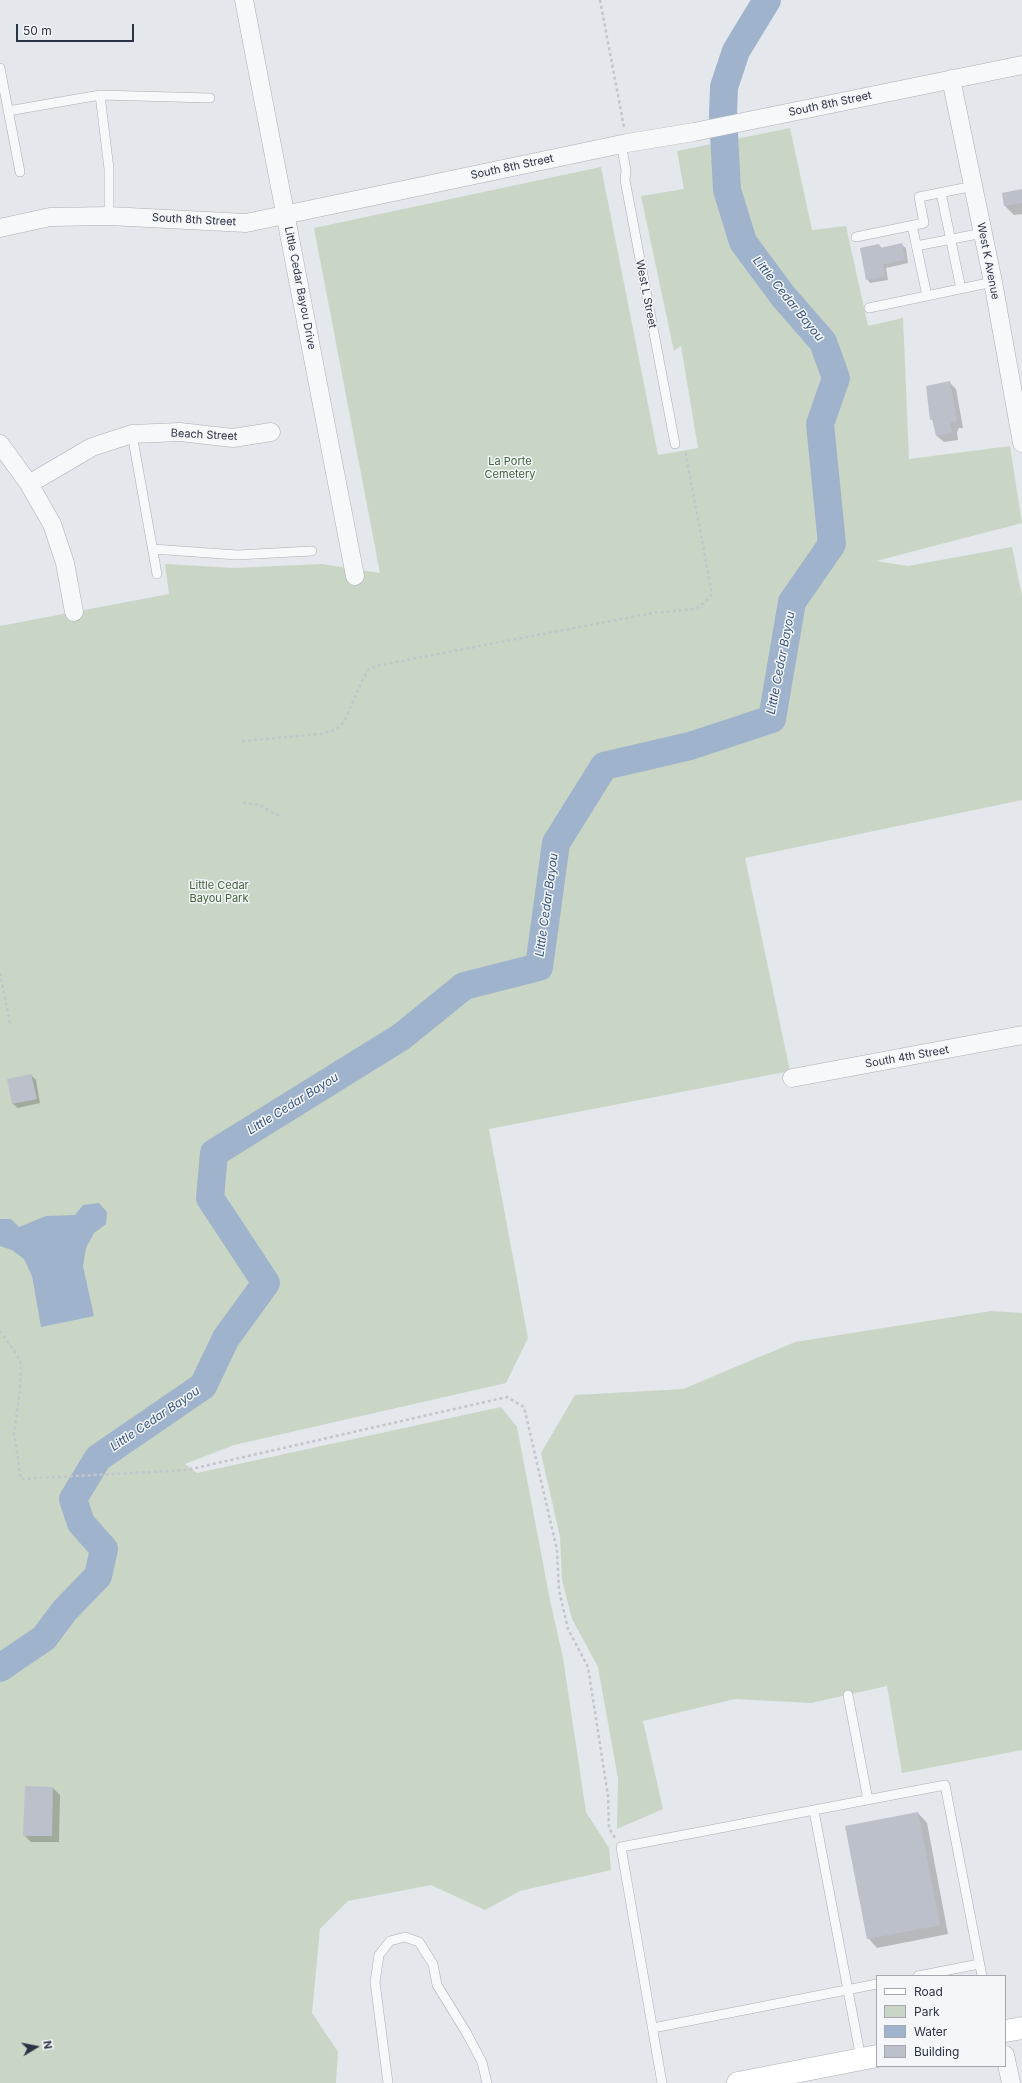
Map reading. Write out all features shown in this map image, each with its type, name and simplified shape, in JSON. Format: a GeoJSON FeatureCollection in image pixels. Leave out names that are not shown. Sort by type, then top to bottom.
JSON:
{"type":"FeatureCollection","features":[{"type":"Feature","properties":{"kind":"main road"},"geometry":{"type":"LineString","coordinates":[[1006,2031],[1022,2028]]}},
{"type":"Feature","properties":{"kind":"main road"},"geometry":{"type":"LineString","coordinates":[[738,2083],[869,2058]]}},
{"type":"Feature","properties":{"kind":"street","name":"Little Cedar Bayou Drive"},"geometry":{"type":"LineString","coordinates":[[244,0],[355,576]]}},
{"type":"Feature","properties":{"kind":"street","name":"South 8th Street"},"geometry":{"type":"LineString","coordinates":[[0,228],[50,217],[109,216],[246,223],[286,216],[624,143],[694,132],[1022,65]]}},
{"type":"Feature","properties":{"kind":"street","name":"West K Avenue"},"geometry":{"type":"LineString","coordinates":[[951,79],[993,282],[1022,443]]}},
{"type":"Feature","properties":{"kind":"street","name":"Beach Street"},"geometry":{"type":"LineString","coordinates":[[29,484],[92,447],[132,434],[180,432],[233,438],[271,432]]}},
{"type":"Feature","properties":{"kind":"street"},"geometry":{"type":"LineString","coordinates":[[0,444],[29,484],[52,524],[65,563],[74,612]]}},
{"type":"Feature","properties":{"kind":"street","name":"South 4th Street"},"geometry":{"type":"LineString","coordinates":[[792,1078],[1022,1035]]}},
{"type":"Feature","properties":{"kind":"street"},"geometry":{"type":"LineString","coordinates":[[1006,2061],[1010,2083]]}},
{"type":"Feature","properties":{"kind":"lane"},"geometry":{"type":"LineString","coordinates":[[0,68],[20,172]]}},
{"type":"Feature","properties":{"kind":"lane"},"geometry":{"type":"LineString","coordinates":[[8,111],[100,95],[210,98]]}},
{"type":"Feature","properties":{"kind":"lane"},"geometry":{"type":"LineString","coordinates":[[100,95],[109,169],[109,216]]}},
{"type":"Feature","properties":{"kind":"lane","name":"West L Street"},"geometry":{"type":"LineString","coordinates":[[624,143],[626,170],[624,180],[680,443]]}},
{"type":"Feature","properties":{"kind":"lane"},"geometry":{"type":"LineString","coordinates":[[856,237],[924,223],[919,197],[974,186]]}},
{"type":"Feature","properties":{"kind":"lane"},"geometry":{"type":"LineString","coordinates":[[941,193],[961,289]]}},
{"type":"Feature","properties":{"kind":"lane"},"geometry":{"type":"LineString","coordinates":[[912,225],[926,296]]}},
{"type":"Feature","properties":{"kind":"lane"},"geometry":{"type":"LineString","coordinates":[[916,246],[983,233]]}},
{"type":"Feature","properties":{"kind":"lane"},"geometry":{"type":"LineString","coordinates":[[870,308],[993,282]]}},
{"type":"Feature","properties":{"kind":"lane"},"geometry":{"type":"LineString","coordinates":[[132,434],[157,574]]}},
{"type":"Feature","properties":{"kind":"lane"},"geometry":{"type":"LineString","coordinates":[[153,549],[237,555],[312,551]]}},
{"type":"Feature","properties":{"kind":"lane"},"geometry":{"type":"LineString","coordinates":[[848,1695],[868,1800]]}},
{"type":"Feature","properties":{"kind":"lane"},"geometry":{"type":"LineString","coordinates":[[662,2083],[621,1847],[945,1786],[982,1975]]}},
{"type":"Feature","properties":{"kind":"lane"},"geometry":{"type":"LineString","coordinates":[[814,1810],[848,1990],[869,2058]]}},
{"type":"Feature","properties":{"kind":"lane"},"geometry":{"type":"LineString","coordinates":[[388,2083],[375,1982],[379,1955],[390,1941],[405,1937],[419,1942],[433,1964],[438,1985],[482,2062],[487,2083]]}},
{"type":"Feature","properties":{"kind":"lane"},"geometry":{"type":"LineString","coordinates":[[923,1975],[980,1964]]}},
{"type":"Feature","properties":{"kind":"lane"},"geometry":{"type":"LineString","coordinates":[[653,2028],[876,1984]]}},
{"type":"Feature","properties":{"kind":"path"},"geometry":{"type":"LineString","coordinates":[[600,0],[624,143]]}},
{"type":"Feature","properties":{"kind":"path"},"geometry":{"type":"LineString","coordinates":[[242,741],[320,734],[335,730],[344,722],[369,669],[380,665],[653,613],[694,609],[704,603],[712,594],[680,443]]}},
{"type":"Feature","properties":{"kind":"path"},"geometry":{"type":"LineString","coordinates":[[243,803],[260,805],[276,815],[282,814]]}},
{"type":"Feature","properties":{"kind":"path"},"geometry":{"type":"LineString","coordinates":[[0,973],[10,1023]]}},
{"type":"Feature","properties":{"kind":"path"},"geometry":{"type":"LineString","coordinates":[[0,1331],[17,1355],[20,1364],[20,1390],[14,1433],[21,1478],[187,1470],[507,1397],[524,1407],[558,1550],[559,1590],[568,1629],[588,1667],[608,1796],[609,1828],[621,1847]]}},
{"type":"Feature","properties":{"kind":"green space"},"geometry":{"type":"Polygon","coordinates":[[[790,128],[812,230],[846,226],[868,326],[903,318],[909,459],[1010,446],[1022,523],[876,561],[908,566],[1012,547],[1022,596],[1022,800],[745,858],[790,1071],[489,1129],[528,1338],[506,1383],[234,1445],[185,1464],[197,1473],[501,1407],[517,1427],[550,1600],[563,1658],[586,1812],[609,1848],[611,1870],[520,1891],[485,1910],[431,1885],[348,1901],[320,1929],[312,2013],[338,2052],[336,2083],[0,2083],[0,626],[169,594],[165,564],[234,568],[321,564],[380,573],[314,228],[601,167],[658,455],[698,448],[681,346],[674,351],[641,196],[684,189],[677,151],[790,128]]]}},
{"type":"Feature","properties":{"kind":"green space"},"geometry":{"type":"Polygon","coordinates":[[[991,1311],[1022,1313],[1022,1750],[902,1773],[887,1686],[811,1703],[735,1699],[643,1721],[663,1809],[617,1829],[618,1779],[598,1667],[572,1619],[562,1580],[560,1537],[541,1453],[575,1395],[683,1389],[795,1342],[991,1311]]]}},
{"type":"Feature","properties":{"kind":"water"},"geometry":{"type":"Polygon","coordinates":[[[99,1203],[107,1212],[106,1224],[94,1233],[86,1248],[83,1266],[94,1316],[41,1327],[32,1276],[24,1259],[12,1250],[0,1246],[0,1219],[11,1219],[19,1227],[46,1216],[75,1215],[83,1205],[99,1203]]]}},
{"type":"Feature","properties":{"kind":"building"},"geometry":{"type":"Polygon","coordinates":[[[1022,189],[1022,203],[1004,206],[1002,193],[1022,189]]]}},
{"type":"Feature","properties":{"kind":"building"},"geometry":{"type":"Polygon","coordinates":[[[902,243],[905,260],[883,264],[885,276],[866,280],[860,248],[879,244],[880,248],[902,243]]]}},
{"type":"Feature","properties":{"kind":"building"},"geometry":{"type":"Polygon","coordinates":[[[950,381],[957,421],[950,424],[952,433],[936,436],[932,419],[930,420],[926,386],[950,381]]]}},
{"type":"Feature","properties":{"kind":"building"},"geometry":{"type":"Polygon","coordinates":[[[31,1074],[37,1099],[12,1104],[7,1079],[31,1074]]]}},
{"type":"Feature","properties":{"kind":"building"},"geometry":{"type":"Polygon","coordinates":[[[25,1786],[53,1787],[52,1836],[23,1836],[25,1786]]]}},
{"type":"Feature","properties":{"kind":"building"},"geometry":{"type":"Polygon","coordinates":[[[918,1812],[940,1925],[867,1939],[845,1826],[918,1812]]]}},
{"type":"Feature","properties":{"kind":"waterway","name":"Little Cedar Bayou"},"geometry":{"type":"LineString","coordinates":[[0,1668],[44,1638],[65,1610],[98,1576],[104,1549],[81,1523],[73,1499],[98,1458],[203,1386],[226,1338],[266,1283],[210,1198],[214,1153],[401,1037],[464,986],[539,967],[556,843],[604,766],[690,746],[772,719],[792,602],[832,544],[820,424],[836,378],[823,342],[783,296],[743,242],[727,190],[723,115],[724,87],[736,51],[767,0]]}},
{"type":"Feature","properties":{"kind":"park label","name":"La Porte Cemetery"},"geometry":{"type":"Point","coordinates":[510,468]}},
{"type":"Feature","properties":{"kind":"park label","name":"Little Cedar Bayou Park"},"geometry":{"type":"Point","coordinates":[219,892]}}]}
